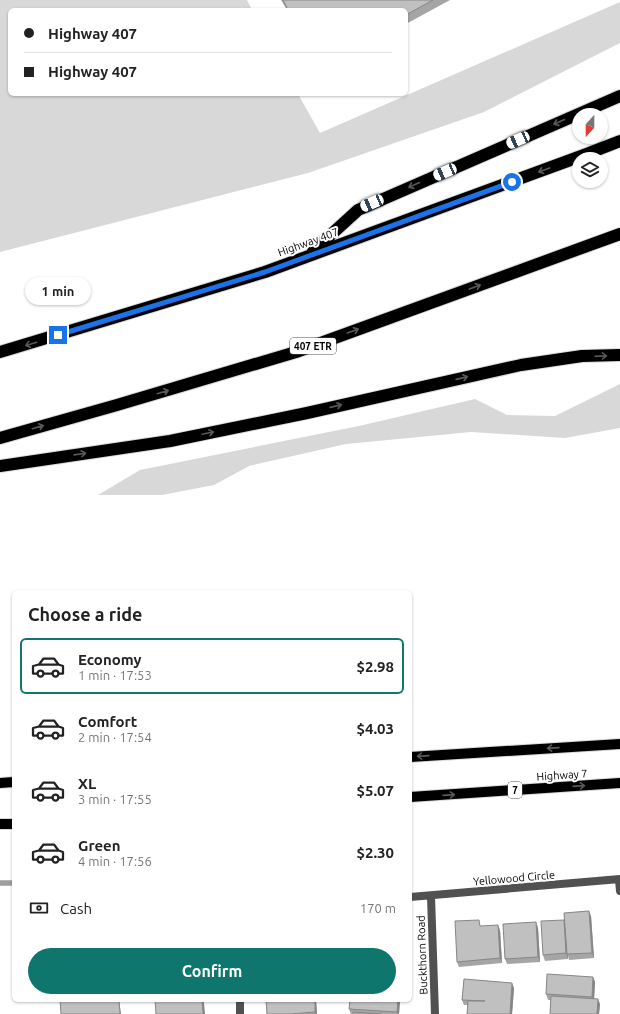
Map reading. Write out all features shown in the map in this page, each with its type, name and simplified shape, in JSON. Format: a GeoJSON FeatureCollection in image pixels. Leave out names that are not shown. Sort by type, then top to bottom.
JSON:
{"type":"FeatureCollection","features":[{"type":"Feature","properties":{"kind":"highway"},"geometry":{"type":"LineString","coordinates":[[308,256],[358,210],[620,96]]}},
{"type":"Feature","properties":{"kind":"highway","name":"Highway 407"},"geometry":{"type":"LineString","coordinates":[[0,352],[257,274],[620,141]]}},
{"type":"Feature","properties":{"kind":"highway","name":"407 ETR"},"geometry":{"type":"LineString","coordinates":[[0,438],[296,352],[620,234]]}},
{"type":"Feature","properties":{"kind":"highway"},"geometry":{"type":"LineString","coordinates":[[0,466],[170,441],[307,413],[521,365],[582,356],[620,355]]}},
{"type":"Feature","properties":{"kind":"main road"},"geometry":{"type":"LineString","coordinates":[[412,757],[620,744]]}},
{"type":"Feature","properties":{"kind":"main road"},"geometry":{"type":"LineString","coordinates":[[0,783],[12,782]]}},
{"type":"Feature","properties":{"kind":"main road","name":"Highway 7"},"geometry":{"type":"LineString","coordinates":[[412,797],[620,783]]}},
{"type":"Feature","properties":{"kind":"main road"},"geometry":{"type":"LineString","coordinates":[[0,824],[12,824]]}},
{"type":"Feature","properties":{"kind":"street"},"geometry":{"type":"LineString","coordinates":[[619,880],[620,891]]}},
{"type":"Feature","properties":{"kind":"street","name":"Yellowood Circle"},"geometry":{"type":"LineString","coordinates":[[412,897],[619,880]]}},
{"type":"Feature","properties":{"kind":"street","name":"Buckthorn Road"},"geometry":{"type":"LineString","coordinates":[[431,896],[436,1014]]}},
{"type":"Feature","properties":{"kind":"street"},"geometry":{"type":"LineString","coordinates":[[240,1002],[240,1014]]}},
{"type":"Feature","properties":{"kind":"shaded area"},"geometry":{"type":"Polygon","coordinates":[[[0,0],[247,0],[251,8],[8,8],[8,96],[299,96],[320,133],[405,96],[408,96],[408,95],[620,2],[620,43],[484,112],[308,173],[0,252],[0,0]]]}},
{"type":"Feature","properties":{"kind":"shaded area"},"geometry":{"type":"Polygon","coordinates":[[[620,384],[620,428],[565,438],[471,432],[346,444],[249,466],[214,485],[162,495],[98,495],[140,470],[359,426],[475,399],[507,415],[555,416],[620,384]]]}},
{"type":"Feature","properties":{"kind":"building"},"geometry":{"type":"Polygon","coordinates":[[[283,0],[433,0],[408,14],[408,8],[287,8],[283,0]]]}},
{"type":"Feature","properties":{"kind":"building"},"geometry":{"type":"Polygon","coordinates":[[[589,911],[592,953],[567,954],[564,913],[589,911]]]}},
{"type":"Feature","properties":{"kind":"building"},"geometry":{"type":"Polygon","coordinates":[[[479,920],[480,926],[498,925],[500,958],[457,962],[455,921],[479,920]]]}},
{"type":"Feature","properties":{"kind":"building"},"geometry":{"type":"Polygon","coordinates":[[[564,920],[566,953],[543,955],[541,921],[564,920]]]}},
{"type":"Feature","properties":{"kind":"building"},"geometry":{"type":"Polygon","coordinates":[[[536,922],[538,957],[505,959],[503,924],[536,922]]]}},
{"type":"Feature","properties":{"kind":"building"},"geometry":{"type":"Polygon","coordinates":[[[547,974],[593,977],[592,997],[546,994],[547,974]]]}},
{"type":"Feature","properties":{"kind":"building"},"geometry":{"type":"Polygon","coordinates":[[[464,979],[512,983],[510,1014],[467,1014],[468,1001],[485,1001],[462,1000],[464,979]]]}},
{"type":"Feature","properties":{"kind":"building"},"geometry":{"type":"Polygon","coordinates":[[[551,996],[598,999],[597,1014],[550,1014],[551,996]]]}},
{"type":"Feature","properties":{"kind":"building"},"geometry":{"type":"Polygon","coordinates":[[[60,1002],[119,1002],[120,1014],[61,1014],[60,1002]]]}},
{"type":"Feature","properties":{"kind":"building"},"geometry":{"type":"Polygon","coordinates":[[[155,1002],[202,1002],[203,1014],[156,1014],[155,1002]]]}},
{"type":"Feature","properties":{"kind":"building"},"geometry":{"type":"Polygon","coordinates":[[[266,1002],[315,1002],[315,1012],[267,1014],[266,1002]]]}},
{"type":"Feature","properties":{"kind":"building"},"geometry":{"type":"Polygon","coordinates":[[[350,1002],[398,1002],[397,1012],[349,1009],[350,1002]]]}},
{"type":"Feature","properties":{"kind":"building"},"geometry":{"type":"Polygon","coordinates":[[[353,1012],[382,1014],[353,1014],[353,1012]]]}},
{"type":"Feature","properties":{"kind":"waterway"},"geometry":{"type":"LineString","coordinates":[[0,883],[12,883]]}},
{"type":"Feature","properties":{"kind":"route"},"geometry":{"type":"LineString","coordinates":[[58,335],[265,272],[512,182]]}}]}
